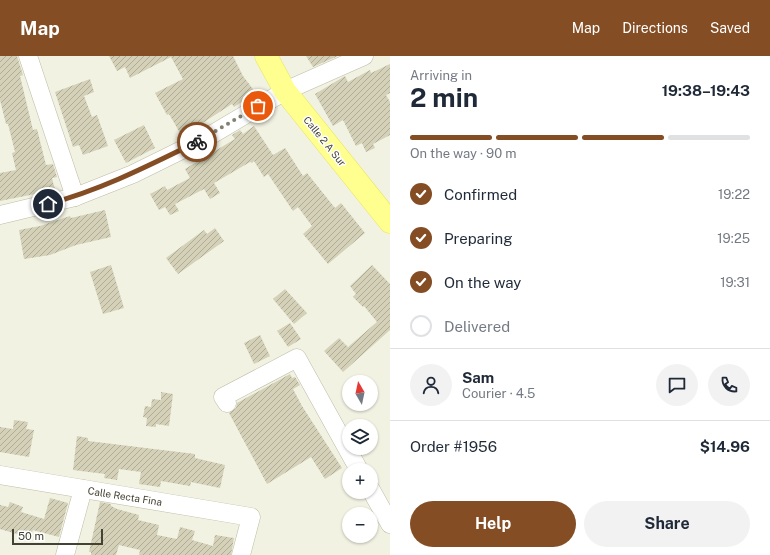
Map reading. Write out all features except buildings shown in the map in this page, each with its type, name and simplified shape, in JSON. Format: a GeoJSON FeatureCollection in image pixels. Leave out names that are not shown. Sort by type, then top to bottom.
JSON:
{"type":"FeatureCollection","features":[{"type":"Feature","properties":{"kind":"main road","name":"Calle 2 A Sur"},"geometry":{"type":"LineString","coordinates":[[266,56],[285,91],[390,222]]}},
{"type":"Feature","properties":{"kind":"street"},"geometry":{"type":"LineString","coordinates":[[28,56],[75,196]]}},
{"type":"Feature","properties":{"kind":"street"},"geometry":{"type":"LineString","coordinates":[[0,214],[75,196],[133,174],[206,138],[285,91],[364,56]]}},
{"type":"Feature","properties":{"kind":"street"},"geometry":{"type":"LineString","coordinates":[[227,403],[223,397],[297,358],[356,463]]}},
{"type":"Feature","properties":{"kind":"street","name":"Calle Recta Fina"},"geometry":{"type":"LineString","coordinates":[[0,475],[251,517],[241,555]]}},
{"type":"Feature","properties":{"kind":"street"},"geometry":{"type":"LineString","coordinates":[[66,555],[83,489]]}},
{"type":"Feature","properties":{"kind":"street"},"geometry":{"type":"LineString","coordinates":[[376,499],[390,524]]}},
{"type":"Feature","properties":{"kind":"way so far"},"geometry":{"type":"LineString","coordinates":[[197,142],[258,106]]}},
{"type":"Feature","properties":{"kind":"route"},"geometry":{"type":"LineString","coordinates":[[48,204],[75,196],[133,174],[197,142]]}}]}
